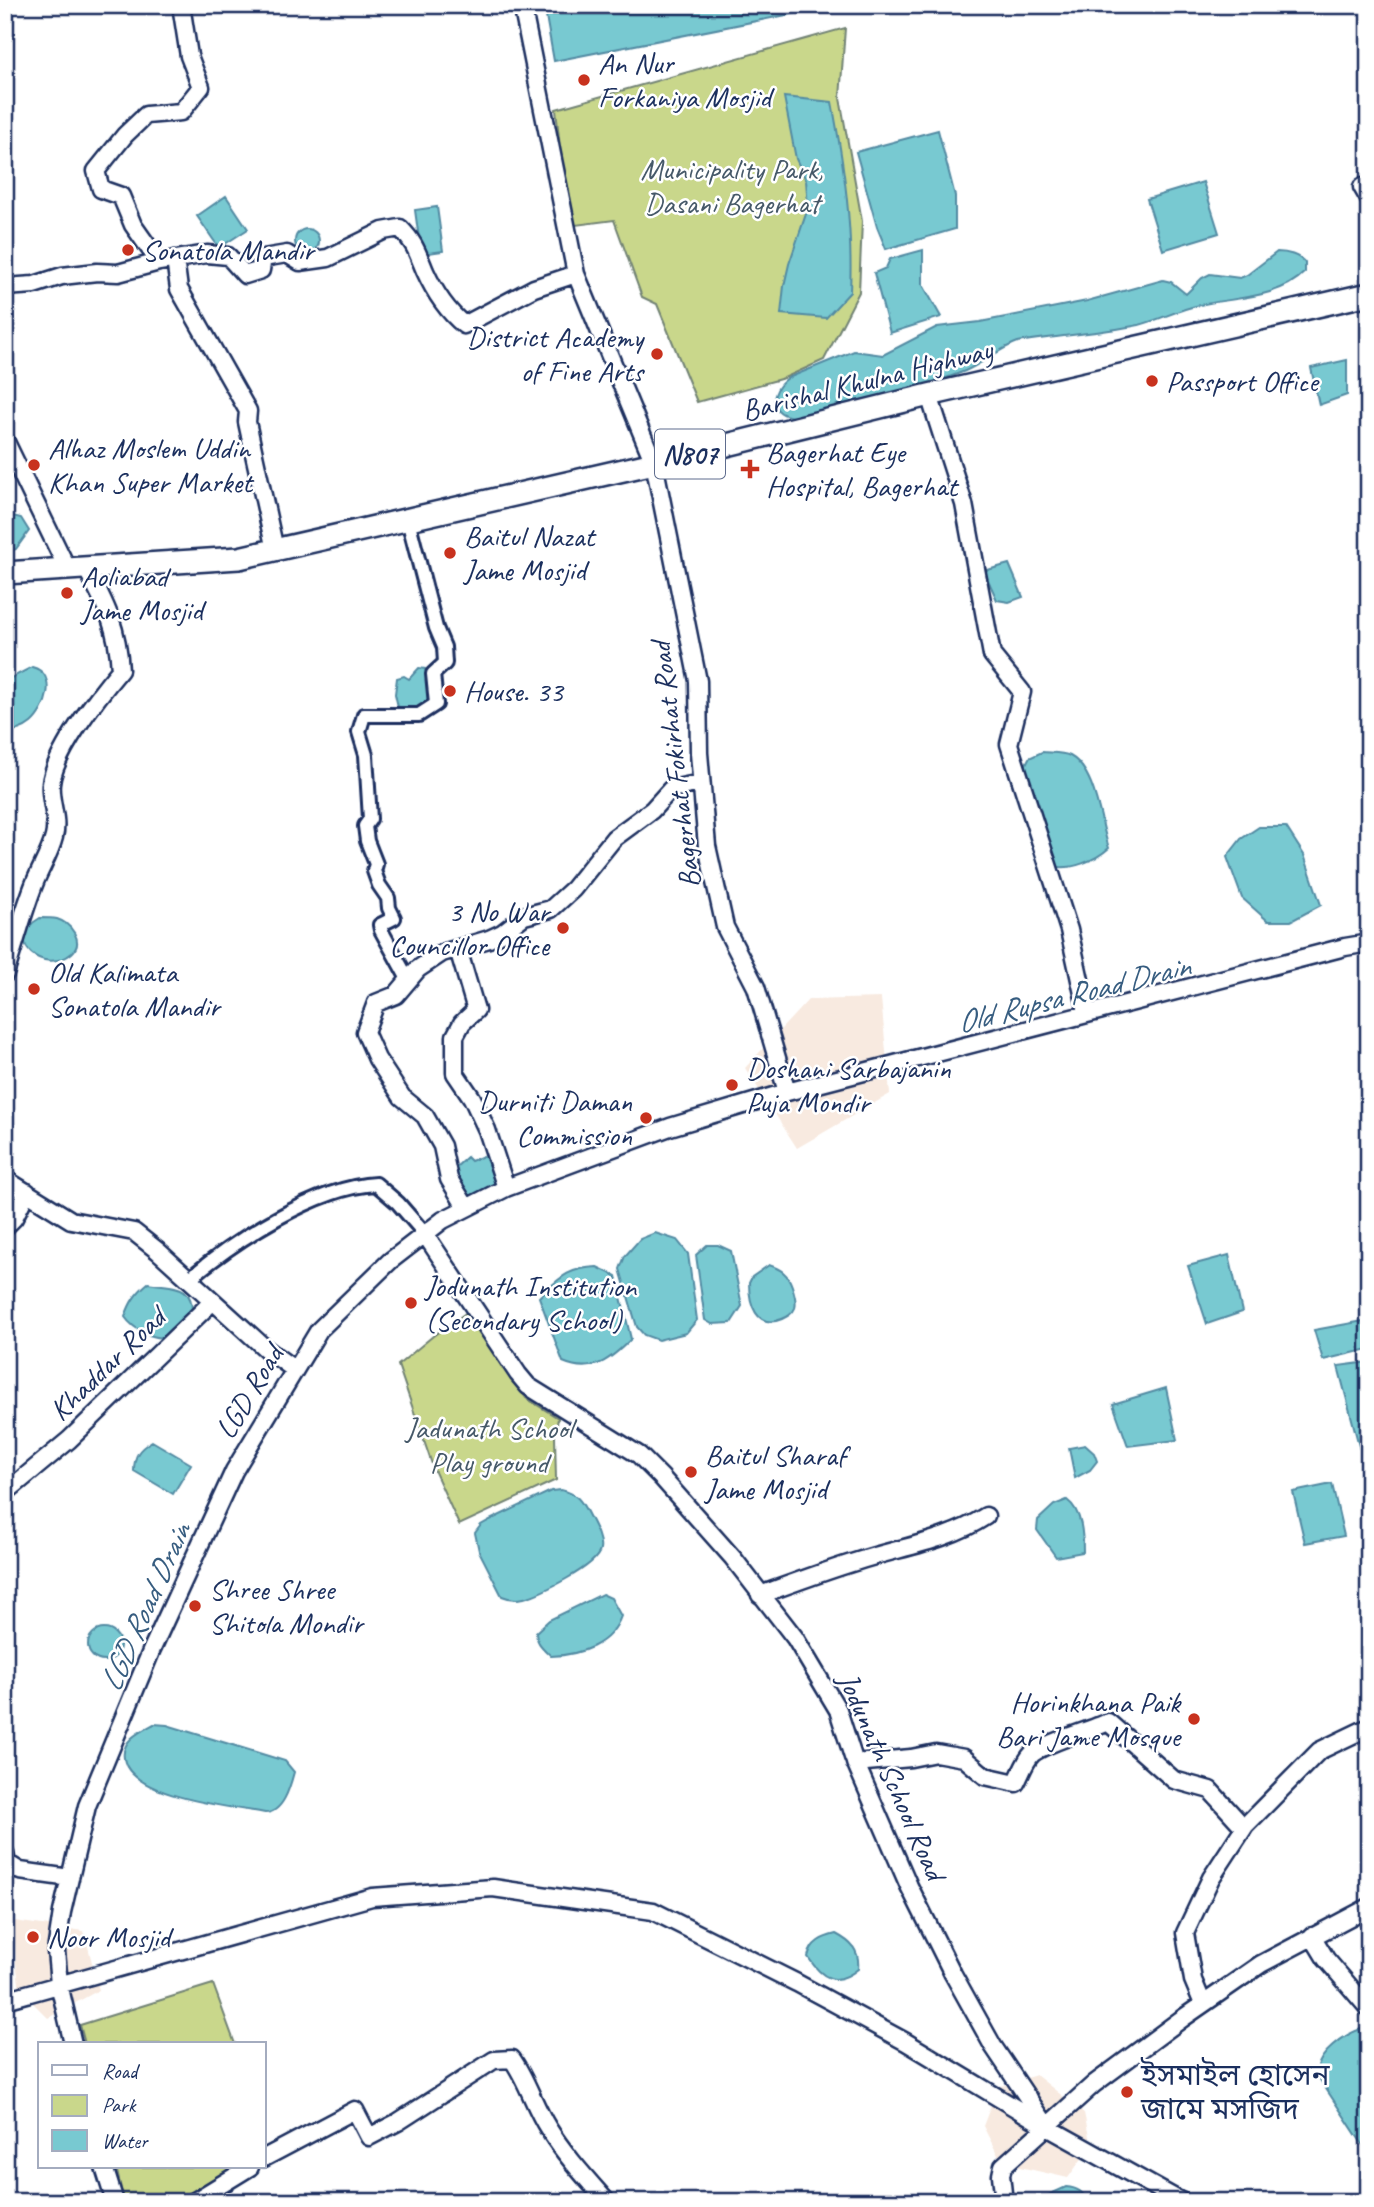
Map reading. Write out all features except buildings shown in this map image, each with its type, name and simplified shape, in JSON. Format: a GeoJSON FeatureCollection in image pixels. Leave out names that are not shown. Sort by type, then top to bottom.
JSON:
{"type":"FeatureCollection","features":[{"type":"Feature","properties":{"kind":"highway","name":"Barishal Khulna Highway"},"geometry":{"type":"LineString","coordinates":[[5,573],[239,558],[1369,294]]}},
{"type":"Feature","properties":{"kind":"street"},"geometry":{"type":"LineString","coordinates":[[159,262],[133,225],[121,196],[101,189],[96,171],[125,135],[146,115],[181,111],[201,87],[189,56],[181,5]]}},
{"type":"Feature","properties":{"kind":"street","name":"Bagerhat Fokirhat Road"},"geometry":{"type":"LineString","coordinates":[[522,5],[576,274],[654,463],[698,681],[701,783],[707,846],[725,927],[757,987],[786,1093]]}},
{"type":"Feature","properties":{"kind":"street"},"geometry":{"type":"LineString","coordinates":[[5,287],[34,285],[62,275],[118,273],[206,254],[228,256],[245,275],[261,270],[263,258],[287,254],[300,262],[328,258],[383,231],[400,228],[414,242],[426,273],[452,314],[464,325],[534,288],[576,274]]}},
{"type":"Feature","properties":{"kind":"street"},"geometry":{"type":"LineString","coordinates":[[175,259],[179,289],[248,411],[247,422],[275,550]]}},
{"type":"Feature","properties":{"kind":"street"},"geometry":{"type":"LineString","coordinates":[[929,395],[964,504],[992,655],[1022,692],[1009,744],[1069,930],[1087,1012]]}},
{"type":"Feature","properties":{"kind":"street"},"geometry":{"type":"LineString","coordinates":[[5,440],[76,568],[109,609],[119,644],[120,670],[97,698],[55,769],[50,786],[55,812],[54,837],[34,884],[5,974]]}},
{"type":"Feature","properties":{"kind":"street"},"geometry":{"type":"LineString","coordinates":[[408,520],[436,628],[444,647],[445,663],[433,674],[436,704],[419,715],[364,715],[359,732],[366,755],[370,819],[365,826],[367,841],[376,864],[374,871],[388,898],[394,918],[380,925],[381,930],[409,981]]}},
{"type":"Feature","properties":{"kind":"street"},"geometry":{"type":"LineString","coordinates":[[466,1207],[449,1179],[442,1146],[425,1116],[402,1097],[377,1059],[365,1032],[376,1003],[396,995],[418,969],[442,953],[502,933],[524,916],[551,909],[573,889],[614,838],[645,816],[671,789],[701,783]]}},
{"type":"Feature","properties":{"kind":"street","name":"LGD Road"},"geometry":{"type":"LineString","coordinates":[[74,2042],[59,1984],[56,1951],[88,1806],[152,1649],[234,1471],[319,1330],[390,1261],[443,1220],[466,1207],[506,1188],[670,1127],[786,1093],[1345,947],[1369,943]]}},
{"type":"Feature","properties":{"kind":"street"},"geometry":{"type":"LineString","coordinates":[[458,949],[476,1010],[462,1023],[455,1036],[455,1073],[472,1098],[487,1130],[506,1188]]}},
{"type":"Feature","properties":{"kind":"street"},"geometry":{"type":"LineString","coordinates":[[5,1178],[71,1220],[134,1233],[265,1349],[295,1370]]}},
{"type":"Feature","properties":{"kind":"street"},"geometry":{"type":"LineString","coordinates":[[189,1279],[215,1258],[287,1214],[322,1197],[362,1184],[376,1184],[398,1203],[425,1234]]}},
{"type":"Feature","properties":{"kind":"street"},"geometry":{"type":"LineString","coordinates":[[5,1227],[14,1218],[27,1192]]}},
{"type":"Feature","properties":{"kind":"street","name":"Jodunath School Road"},"geometry":{"type":"LineString","coordinates":[[425,1234],[528,1386],[639,1455],[733,1558],[795,1638],[838,1710],[855,1763],[909,1886],[953,1973],[993,2046],[1047,2127]]}},
{"type":"Feature","properties":{"kind":"street","name":"Khaddar Road"},"geometry":{"type":"LineString","coordinates":[[5,1493],[69,1440],[213,1301]]}},
{"type":"Feature","properties":{"kind":"street"},"geometry":{"type":"LineString","coordinates":[[760,1595],[860,1560],[934,1539],[971,1526],[986,1517]]}},
{"type":"Feature","properties":{"kind":"street"},"geometry":{"type":"LineString","coordinates":[[855,1763],[911,1759],[936,1754],[964,1758],[985,1776],[1016,1783],[1030,1755],[1047,1745],[1108,1722],[1174,1780],[1210,1790],[1239,1822]]}},
{"type":"Feature","properties":{"kind":"street"},"geometry":{"type":"LineString","coordinates":[[1203,2004],[1193,1980],[1185,1933],[1211,1878],[1245,1826],[1319,1751],[1369,1727]]}},
{"type":"Feature","properties":{"kind":"street"},"geometry":{"type":"LineString","coordinates":[[5,1853],[8,1863],[20,1871],[70,1878]]}},
{"type":"Feature","properties":{"kind":"street"},"geometry":{"type":"LineString","coordinates":[[5,2000],[372,1897],[493,1888],[653,1911],[906,2042],[1047,2127],[1182,2202]]}},
{"type":"Feature","properties":{"kind":"street"},"geometry":{"type":"LineString","coordinates":[[1004,2202],[1001,2175],[1003,2166],[1094,2084],[1261,1964],[1369,1907]]}},
{"type":"Feature","properties":{"kind":"street"},"geometry":{"type":"LineString","coordinates":[[1312,1936],[1326,1959],[1369,2009]]}},
{"type":"Feature","properties":{"kind":"street"},"geometry":{"type":"LineString","coordinates":[[266,2157],[355,2110],[369,2137],[398,2122],[494,2060],[512,2059],[548,2129],[607,2202]]}},
{"type":"Feature","properties":{"kind":"street"},"geometry":{"type":"LineString","coordinates":[[104,2168],[115,2202]]}},
{"type":"Feature","properties":{"kind":"street"},"geometry":{"type":"LineString","coordinates":[[194,2202],[248,2168]]}},
{"type":"Feature","properties":{"kind":"shaded area"},"geometry":{"type":"Polygon","coordinates":[[[881,998],[890,1094],[797,1148],[745,1068],[808,1000],[881,998]]]}},
{"type":"Feature","properties":{"kind":"shaded area"},"geometry":{"type":"Polygon","coordinates":[[[14,1921],[84,1931],[99,1990],[48,2018],[20,1990],[14,1921]]]}},
{"type":"Feature","properties":{"kind":"shaded area"},"geometry":{"type":"Polygon","coordinates":[[[1036,2075],[1084,2113],[1091,2146],[1068,2178],[1002,2163],[983,2126],[998,2087],[1036,2075]]]}},
{"type":"Feature","properties":{"kind":"green space","name":"Municipality Park, Dasani Bagerhat"},"geometry":{"type":"Polygon","coordinates":[[[845,28],[840,98],[862,221],[859,292],[824,360],[784,378],[697,402],[657,304],[642,297],[614,220],[568,226],[556,109],[845,28]]]}},
{"type":"Feature","properties":{"kind":"green space","name":"Jadunath School Play ground"},"geometry":{"type":"Polygon","coordinates":[[[470,1310],[499,1360],[526,1398],[558,1418],[555,1436],[556,1480],[459,1525],[434,1470],[398,1365],[470,1310]]]}},
{"type":"Feature","properties":{"kind":"green space"},"geometry":{"type":"Polygon","coordinates":[[[213,1984],[234,2042],[84,2042],[80,2025],[213,1984]]]}},
{"type":"Feature","properties":{"kind":"green space"},"geometry":{"type":"Polygon","coordinates":[[[116,2168],[234,2168],[179,2202],[124,2202],[116,2168]]]}},
{"type":"Feature","properties":{"kind":"water"},"geometry":{"type":"Polygon","coordinates":[[[544,5],[837,5],[554,61],[544,5]]]}},
{"type":"Feature","properties":{"kind":"water"},"geometry":{"type":"Polygon","coordinates":[[[784,97],[832,102],[847,197],[850,292],[826,318],[781,314],[789,264],[808,208],[806,180],[796,159],[784,97]]]}},
{"type":"Feature","properties":{"kind":"water"},"geometry":{"type":"Polygon","coordinates":[[[938,130],[955,196],[955,229],[886,249],[856,152],[938,130]]]}},
{"type":"Feature","properties":{"kind":"water"},"geometry":{"type":"Polygon","coordinates":[[[1203,182],[1219,233],[1163,250],[1147,199],[1203,182]]]}},
{"type":"Feature","properties":{"kind":"water"},"geometry":{"type":"Polygon","coordinates":[[[226,196],[248,229],[219,248],[197,216],[226,196]]]}},
{"type":"Feature","properties":{"kind":"water"},"geometry":{"type":"Polygon","coordinates":[[[437,207],[443,251],[421,254],[415,210],[437,207]]]}},
{"type":"Feature","properties":{"kind":"water"},"geometry":{"type":"Polygon","coordinates":[[[307,229],[316,232],[319,241],[316,250],[307,253],[298,250],[295,241],[298,232],[307,229]]]}},
{"type":"Feature","properties":{"kind":"water"},"geometry":{"type":"Polygon","coordinates":[[[923,250],[923,285],[941,317],[890,333],[874,273],[886,268],[890,259],[923,250]]]}},
{"type":"Feature","properties":{"kind":"water"},"geometry":{"type":"Polygon","coordinates":[[[1277,252],[1300,258],[1305,263],[1305,272],[1282,287],[1256,296],[1192,307],[1139,325],[1018,342],[972,368],[945,379],[796,417],[781,412],[774,402],[777,390],[788,378],[854,351],[883,355],[937,327],[980,322],[1087,301],[1163,280],[1171,282],[1186,294],[1210,274],[1240,278],[1247,275],[1277,252]]]}},
{"type":"Feature","properties":{"kind":"water"},"geometry":{"type":"Polygon","coordinates":[[[1347,360],[1347,395],[1319,405],[1311,368],[1347,360]]]}},
{"type":"Feature","properties":{"kind":"water"},"geometry":{"type":"Polygon","coordinates":[[[5,514],[21,518],[29,531],[16,549],[5,553],[5,514]]]}},
{"type":"Feature","properties":{"kind":"water"},"geometry":{"type":"Polygon","coordinates":[[[1009,564],[1023,597],[1009,602],[997,600],[984,571],[1009,564]]]}},
{"type":"Feature","properties":{"kind":"water"},"geometry":{"type":"Polygon","coordinates":[[[32,667],[40,671],[48,684],[45,701],[31,723],[5,733],[5,681],[32,667]]]}},
{"type":"Feature","properties":{"kind":"water"},"geometry":{"type":"Polygon","coordinates":[[[419,668],[425,669],[430,685],[431,703],[419,711],[398,707],[395,694],[397,678],[404,676],[409,679],[419,668]]]}},
{"type":"Feature","properties":{"kind":"water"},"geometry":{"type":"Polygon","coordinates":[[[1042,752],[1070,756],[1086,773],[1096,797],[1109,848],[1097,857],[1067,867],[1052,866],[1023,770],[1029,758],[1042,752]]]}},
{"type":"Feature","properties":{"kind":"water"},"geometry":{"type":"Polygon","coordinates":[[[1259,827],[1286,827],[1304,855],[1321,905],[1291,921],[1268,921],[1242,898],[1227,857],[1241,839],[1259,827]]]}},
{"type":"Feature","properties":{"kind":"water"},"geometry":{"type":"Polygon","coordinates":[[[40,918],[57,919],[71,928],[77,943],[72,953],[50,961],[31,953],[25,936],[29,927],[40,918]]]}},
{"type":"Feature","properties":{"kind":"water"},"geometry":{"type":"Polygon","coordinates":[[[488,1154],[497,1184],[473,1197],[463,1192],[455,1168],[467,1157],[471,1161],[488,1154]]]}},
{"type":"Feature","properties":{"kind":"water"},"geometry":{"type":"Polygon","coordinates":[[[655,1233],[677,1240],[688,1254],[697,1320],[686,1333],[658,1340],[644,1335],[637,1327],[620,1269],[625,1256],[640,1239],[655,1233]]]}},
{"type":"Feature","properties":{"kind":"water"},"geometry":{"type":"Polygon","coordinates":[[[707,1245],[718,1245],[731,1251],[742,1306],[731,1323],[712,1324],[705,1320],[696,1255],[707,1245]]]}},
{"type":"Feature","properties":{"kind":"water"},"geometry":{"type":"Polygon","coordinates":[[[1229,1255],[1242,1312],[1207,1324],[1188,1266],[1229,1255]]]}},
{"type":"Feature","properties":{"kind":"water"},"geometry":{"type":"Polygon","coordinates":[[[769,1265],[786,1275],[795,1300],[795,1308],[791,1313],[773,1321],[766,1321],[756,1313],[749,1291],[752,1277],[769,1265]]]}},
{"type":"Feature","properties":{"kind":"water"},"geometry":{"type":"Polygon","coordinates":[[[597,1267],[616,1276],[631,1339],[601,1363],[574,1366],[563,1362],[539,1297],[571,1272],[597,1267]]]}},
{"type":"Feature","properties":{"kind":"water"},"geometry":{"type":"Polygon","coordinates":[[[148,1283],[180,1289],[189,1297],[192,1316],[171,1336],[159,1337],[145,1333],[125,1317],[134,1298],[148,1283]]]}},
{"type":"Feature","properties":{"kind":"water"},"geometry":{"type":"Polygon","coordinates":[[[1369,1320],[1369,1349],[1323,1360],[1314,1330],[1369,1320]]]}},
{"type":"Feature","properties":{"kind":"water"},"geometry":{"type":"Polygon","coordinates":[[[1369,1362],[1369,1484],[1338,1366],[1369,1362]]]}},
{"type":"Feature","properties":{"kind":"water"},"geometry":{"type":"Polygon","coordinates":[[[1166,1388],[1177,1440],[1128,1446],[1113,1404],[1166,1388]]]}},
{"type":"Feature","properties":{"kind":"water"},"geometry":{"type":"Polygon","coordinates":[[[152,1441],[191,1464],[173,1494],[134,1471],[138,1453],[152,1441]]]}},
{"type":"Feature","properties":{"kind":"water"},"geometry":{"type":"Polygon","coordinates":[[[1085,1445],[1094,1453],[1097,1461],[1090,1470],[1075,1478],[1069,1448],[1085,1445]]]}},
{"type":"Feature","properties":{"kind":"water"},"geometry":{"type":"Polygon","coordinates":[[[1332,1484],[1344,1536],[1305,1543],[1293,1492],[1332,1484]]]}},
{"type":"Feature","properties":{"kind":"water"},"geometry":{"type":"Polygon","coordinates":[[[561,1490],[581,1501],[600,1541],[597,1556],[579,1571],[532,1595],[515,1599],[502,1596],[479,1551],[475,1533],[481,1525],[490,1520],[551,1491],[561,1490]]]}},
{"type":"Feature","properties":{"kind":"water"},"geometry":{"type":"Polygon","coordinates":[[[1067,1500],[1079,1517],[1083,1552],[1056,1557],[1037,1530],[1038,1520],[1054,1505],[1067,1500]]]}},
{"type":"Feature","properties":{"kind":"water"},"geometry":{"type":"Polygon","coordinates":[[[602,1594],[611,1598],[621,1616],[610,1634],[583,1651],[551,1656],[539,1642],[536,1632],[549,1620],[602,1594]]]}},
{"type":"Feature","properties":{"kind":"water"},"geometry":{"type":"Polygon","coordinates":[[[104,1629],[115,1634],[120,1645],[115,1656],[104,1661],[93,1656],[88,1645],[93,1634],[104,1629]]]}},
{"type":"Feature","properties":{"kind":"water"},"geometry":{"type":"Polygon","coordinates":[[[154,1724],[167,1725],[285,1761],[294,1772],[285,1798],[277,1809],[265,1813],[184,1798],[144,1782],[130,1771],[124,1752],[133,1737],[154,1724]]]}},
{"type":"Feature","properties":{"kind":"water"},"geometry":{"type":"Polygon","coordinates":[[[836,1934],[853,1947],[858,1957],[858,1969],[850,1975],[836,1979],[824,1975],[808,1957],[818,1941],[836,1934]]]}},
{"type":"Feature","properties":{"kind":"water"},"geometry":{"type":"Polygon","coordinates":[[[1361,2029],[1369,2034],[1369,2095],[1364,2098],[1363,2104],[1369,2115],[1369,2146],[1363,2145],[1319,2078],[1317,2070],[1322,2057],[1334,2045],[1361,2029]]]}},
{"type":"Feature","properties":{"kind":"water"},"geometry":{"type":"Polygon","coordinates":[[[1066,2187],[1080,2191],[1088,2202],[1033,2202],[1066,2187]]]}},
{"type":"Feature","properties":{"kind":"place","name":"An Nur Forkaniya Mosjid"},"geometry":{"type":"Point","coordinates":[584,80]}},
{"type":"Feature","properties":{"kind":"place","name":"Sonatola Mandir"},"geometry":{"type":"Point","coordinates":[128,250]}},
{"type":"Feature","properties":{"kind":"place","name":"District Academy of Fine Arts"},"geometry":{"type":"Point","coordinates":[657,354]}},
{"type":"Feature","properties":{"kind":"place","name":"Passport Office"},"geometry":{"type":"Point","coordinates":[1152,381]}},
{"type":"Feature","properties":{"kind":"place","name":"Alhaz Moslem Uddin Khan Super Market"},"geometry":{"type":"Point","coordinates":[34,465]}},
{"type":"Feature","properties":{"kind":"place","name":"Bagerhat Eye Hospital, Bagerhat"},"geometry":{"type":"Point","coordinates":[750,469]}},
{"type":"Feature","properties":{"kind":"place","name":"Baitul Nazat Jame Mosjid"},"geometry":{"type":"Point","coordinates":[450,553]}},
{"type":"Feature","properties":{"kind":"place","name":"Aoliabad Jame Mosjid"},"geometry":{"type":"Point","coordinates":[67,593]}},
{"type":"Feature","properties":{"kind":"place","name":"House. 33"},"geometry":{"type":"Point","coordinates":[450,691]}},
{"type":"Feature","properties":{"kind":"place","name":"3 No War Councillor Office"},"geometry":{"type":"Point","coordinates":[563,928]}},
{"type":"Feature","properties":{"kind":"place","name":"Old Kalimata Sonatola Mandir"},"geometry":{"type":"Point","coordinates":[34,989]}},
{"type":"Feature","properties":{"kind":"place","name":"Doshani Sarbajanin Puja Mondir"},"geometry":{"type":"Point","coordinates":[732,1085]}},
{"type":"Feature","properties":{"kind":"place","name":"Durniti Daman Commission"},"geometry":{"type":"Point","coordinates":[646,1118]}},
{"type":"Feature","properties":{"kind":"place","name":"Jodunath Institution (Secondary School)"},"geometry":{"type":"Point","coordinates":[411,1303]}},
{"type":"Feature","properties":{"kind":"place","name":"Baitul Sharaf Jame Mosjid"},"geometry":{"type":"Point","coordinates":[691,1472]}},
{"type":"Feature","properties":{"kind":"place","name":"Shree Shree Shitola Mondir"},"geometry":{"type":"Point","coordinates":[195,1606]}},
{"type":"Feature","properties":{"kind":"place","name":"Horinkhana Paik Bari Jame Mosque"},"geometry":{"type":"Point","coordinates":[1194,1719]}},
{"type":"Feature","properties":{"kind":"place","name":"Noor Mosjid"},"geometry":{"type":"Point","coordinates":[33,1937]}},
{"type":"Feature","properties":{"kind":"place","name":"ইসমাইল হোসেন জামে মসজিদ"},"geometry":{"type":"Point","coordinates":[1127,2092]}},
{"type":"Feature","properties":{"kind":"water label","name":"Old Rupsa Road Drain"},"geometry":{"type":"Point","coordinates":[1073,994]}},
{"type":"Feature","properties":{"kind":"water label","name":"LGD Road Drain"},"geometry":{"type":"Point","coordinates":[145,1607]}}]}
